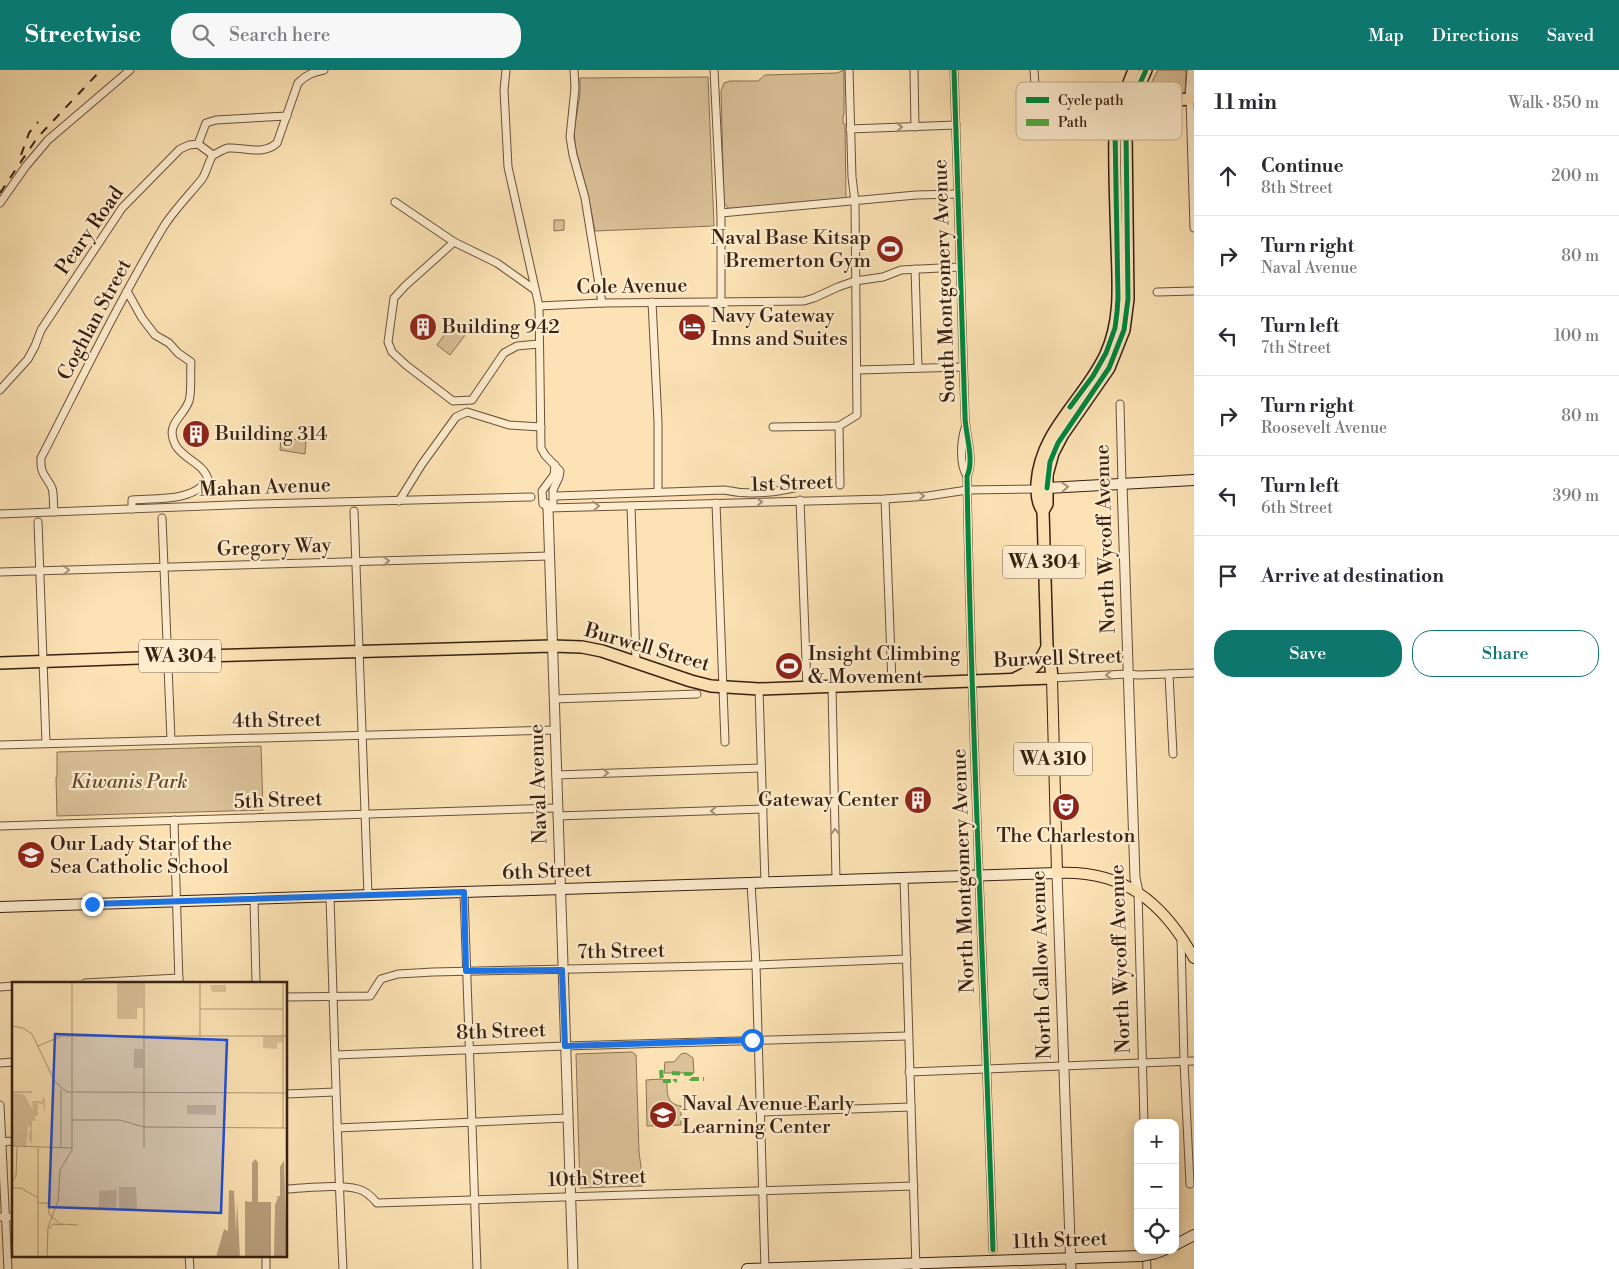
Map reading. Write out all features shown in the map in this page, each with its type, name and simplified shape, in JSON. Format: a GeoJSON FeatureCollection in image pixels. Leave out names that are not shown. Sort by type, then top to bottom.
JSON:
{"type":"FeatureCollection","features":[{"type":"Feature","properties":{"kind":"highway","name":"WA 304"},"geometry":{"type":"LineString","coordinates":[[1129,82],[1134,70]]}},
{"type":"Feature","properties":{"kind":"highway","name":"WA 304"},"geometry":{"type":"LineString","coordinates":[[1141,82],[1146,70]]}},
{"type":"Feature","properties":{"kind":"highway","name":"WA 304"},"geometry":{"type":"LineString","coordinates":[[1042,488],[1041,459],[1049,439],[1101,363],[1115,328],[1118,298],[1115,140]]}},
{"type":"Feature","properties":{"kind":"highway","name":"WA 304"},"geometry":{"type":"LineString","coordinates":[[1042,488],[1058,443],[1109,368],[1124,330],[1128,299],[1126,140]]}},
{"type":"Feature","properties":{"kind":"highway","name":"North Callow Avenue"},"geometry":{"type":"LineString","coordinates":[[1042,488],[1038,504],[1043,511],[1047,647],[1052,678]]}},
{"type":"Feature","properties":{"kind":"highway","name":"Burwell Street"},"geometry":{"type":"LineString","coordinates":[[0,663],[167,656],[552,646],[594,649],[691,681],[724,688],[759,689],[1052,678]]}},
{"type":"Feature","properties":{"kind":"highway","name":"WA 304"},"geometry":{"type":"LineString","coordinates":[[1013,680],[1035,668],[1042,659],[1047,647]]}},
{"type":"Feature","properties":{"kind":"main road","name":"1st Street"},"geometry":{"type":"LineString","coordinates":[[1042,488],[1194,480]]}},
{"type":"Feature","properties":{"kind":"main road","name":"North Callow Avenue"},"geometry":{"type":"LineString","coordinates":[[1052,678],[1057,873]]}},
{"type":"Feature","properties":{"kind":"main road","name":"6th Street"},"geometry":{"type":"LineString","coordinates":[[0,907],[1057,873],[1094,875],[1118,882],[1138,892],[1162,912],[1181,936],[1194,958]]}},
{"type":"Feature","properties":{"kind":"main road"},"geometry":{"type":"LineString","coordinates":[[1179,1243],[1194,1235]]}},
{"type":"Feature","properties":{"kind":"main road","name":"11th Street"},"geometry":{"type":"LineString","coordinates":[[747,1269],[916,1266],[993,1260],[1071,1264],[1138,1254]]}},
{"type":"Feature","properties":{"kind":"street"},"geometry":{"type":"LineString","coordinates":[[0,203],[26,166],[48,140],[130,70]]}},
{"type":"Feature","properties":{"kind":"street"},"geometry":{"type":"LineString","coordinates":[[287,116],[210,121],[206,123],[198,144],[213,155],[226,148],[259,150],[271,148],[277,143],[287,116],[296,88],[304,78],[314,72],[324,70]]}},
{"type":"Feature","properties":{"kind":"street"},"geometry":{"type":"LineString","coordinates":[[506,70],[504,90],[508,167],[539,306],[541,448],[560,471],[557,483],[546,492],[549,503]]}},
{"type":"Feature","properties":{"kind":"street"},"geometry":{"type":"LineString","coordinates":[[574,70],[576,88],[570,137],[585,198],[602,303]]}},
{"type":"Feature","properties":{"kind":"street"},"geometry":{"type":"LineString","coordinates":[[714,70],[721,213],[721,301]]}},
{"type":"Feature","properties":{"kind":"street"},"geometry":{"type":"LineString","coordinates":[[773,427],[839,426],[857,415],[858,370],[854,281],[856,274],[855,202],[852,177],[848,70]]}},
{"type":"Feature","properties":{"kind":"street"},"geometry":{"type":"LineString","coordinates":[[914,70],[915,127]]}},
{"type":"Feature","properties":{"kind":"street","name":"South Montgomery Avenue"},"geometry":{"type":"LineString","coordinates":[[954,70],[965,428],[968,436],[970,471],[967,476],[967,490]]}},
{"type":"Feature","properties":{"kind":"street"},"geometry":{"type":"LineString","coordinates":[[1192,70],[1194,228]]}},
{"type":"Feature","properties":{"kind":"street"},"geometry":{"type":"LineString","coordinates":[[850,129],[956,125]]}},
{"type":"Feature","properties":{"kind":"street","name":"Peary Road"},"geometry":{"type":"LineString","coordinates":[[0,390],[28,358],[36,346],[41,330],[122,208],[180,149],[198,144]]}},
{"type":"Feature","properties":{"kind":"street","name":"Coghlan Street"},"geometry":{"type":"LineString","coordinates":[[54,512],[53,490],[44,477],[41,458],[127,291],[165,224],[204,177],[208,163],[213,155]]}},
{"type":"Feature","properties":{"kind":"street"},"geometry":{"type":"LineString","coordinates":[[721,213],[916,195],[958,194]]}},
{"type":"Feature","properties":{"kind":"street"},"geometry":{"type":"LineString","coordinates":[[395,202],[454,242],[497,263],[535,290]]}},
{"type":"Feature","properties":{"kind":"street"},"geometry":{"type":"LineString","coordinates":[[454,242],[394,298],[388,342],[392,352],[453,401],[472,400],[504,353],[517,346],[539,344]]}},
{"type":"Feature","properties":{"kind":"street","name":"Cole Avenue"},"geometry":{"type":"LineString","coordinates":[[539,306],[652,302],[804,301],[854,281],[883,277],[901,270],[960,267]]}},
{"type":"Feature","properties":{"kind":"street"},"geometry":{"type":"LineString","coordinates":[[915,269],[918,367]]}},
{"type":"Feature","properties":{"kind":"street"},"geometry":{"type":"LineString","coordinates":[[127,291],[142,318],[155,335],[169,343],[178,354],[191,362],[189,401],[174,424],[173,440],[178,449],[203,469],[208,479],[204,487],[196,492],[178,496],[132,500],[132,509]]}},
{"type":"Feature","properties":{"kind":"street"},"geometry":{"type":"LineString","coordinates":[[1157,292],[1194,291]]}},
{"type":"Feature","properties":{"kind":"street"},"geometry":{"type":"LineString","coordinates":[[652,302],[658,422],[658,492]]}},
{"type":"Feature","properties":{"kind":"street"},"geometry":{"type":"LineString","coordinates":[[858,370],[963,367]]}},
{"type":"Feature","properties":{"kind":"street","name":"North Wycoff Avenue"},"geometry":{"type":"LineString","coordinates":[[1120,404],[1135,878],[1138,892],[1144,1119]]}},
{"type":"Feature","properties":{"kind":"street"},"geometry":{"type":"LineString","coordinates":[[398,501],[456,417],[467,412],[509,425],[541,427]]}},
{"type":"Feature","properties":{"kind":"street"},"geometry":{"type":"LineString","coordinates":[[839,426],[840,485]]}},
{"type":"Feature","properties":{"kind":"street"},"geometry":{"type":"LineString","coordinates":[[549,503],[542,491],[554,475],[555,465]]}},
{"type":"Feature","properties":{"kind":"street"},"geometry":{"type":"LineString","coordinates":[[549,503],[658,492],[724,490],[738,493],[780,491],[794,488]]}},
{"type":"Feature","properties":{"kind":"street","name":"1st Street"},"geometry":{"type":"LineString","coordinates":[[549,503],[631,506],[885,498],[928,496],[967,490],[1042,488]]}},
{"type":"Feature","properties":{"kind":"street","name":"North Montgomery Avenue"},"geometry":{"type":"LineString","coordinates":[[967,490],[971,681],[980,876],[993,1260]]}},
{"type":"Feature","properties":{"kind":"street","name":"Mahan Avenue"},"geometry":{"type":"LineString","coordinates":[[0,514],[258,504],[531,497]]}},
{"type":"Feature","properties":{"kind":"street"},"geometry":{"type":"LineString","coordinates":[[885,498],[892,684]]}},
{"type":"Feature","properties":{"kind":"street"},"geometry":{"type":"LineString","coordinates":[[800,500],[807,687]]}},
{"type":"Feature","properties":{"kind":"street","name":"Naval Avenue"},"geometry":{"type":"LineString","coordinates":[[549,503],[549,556],[572,1269]]}},
{"type":"Feature","properties":{"kind":"street"},"geometry":{"type":"LineString","coordinates":[[716,503],[726,742]]}},
{"type":"Feature","properties":{"kind":"street"},"geometry":{"type":"LineString","coordinates":[[631,506],[636,662]]}},
{"type":"Feature","properties":{"kind":"street"},"geometry":{"type":"LineString","coordinates":[[354,511],[368,895]]}},
{"type":"Feature","properties":{"kind":"street"},"geometry":{"type":"LineString","coordinates":[[162,518],[171,740]]}},
{"type":"Feature","properties":{"kind":"street"},"geometry":{"type":"LineString","coordinates":[[38,522],[46,742]]}},
{"type":"Feature","properties":{"kind":"street","name":"Gregory Way"},"geometry":{"type":"LineString","coordinates":[[0,572],[165,569],[356,561],[549,556]]}},
{"type":"Feature","properties":{"kind":"street","name":"Burwell Street"},"geometry":{"type":"LineString","coordinates":[[1052,678],[1194,673]]}},
{"type":"Feature","properties":{"kind":"street"},"geometry":{"type":"LineString","coordinates":[[1169,674],[1172,754]]}},
{"type":"Feature","properties":{"kind":"street"},"geometry":{"type":"LineString","coordinates":[[832,686],[836,880]]}},
{"type":"Feature","properties":{"kind":"street"},"geometry":{"type":"LineString","coordinates":[[759,689],[765,883]]}},
{"type":"Feature","properties":{"kind":"street"},"geometry":{"type":"LineString","coordinates":[[554,699],[697,694]]}},
{"type":"Feature","properties":{"kind":"street","name":"4th Street"},"geometry":{"type":"LineString","coordinates":[[0,745],[46,742],[555,730]]}},
{"type":"Feature","properties":{"kind":"street"},"geometry":{"type":"LineString","coordinates":[[556,775],[761,768]]}},
{"type":"Feature","properties":{"kind":"street","name":"5th Street"},"geometry":{"type":"LineString","coordinates":[[0,826],[365,814],[763,809]]}},
{"type":"Feature","properties":{"kind":"street"},"geometry":{"type":"LineString","coordinates":[[132,982],[179,981],[174,820]]}},
{"type":"Feature","properties":{"kind":"street","name":"North Callow Avenue"},"geometry":{"type":"LineString","coordinates":[[1057,873],[1071,1264]]}},
{"type":"Feature","properties":{"kind":"street"},"geometry":{"type":"LineString","coordinates":[[904,878],[916,1266]]}},
{"type":"Feature","properties":{"kind":"street"},"geometry":{"type":"LineString","coordinates":[[751,884],[756,965],[765,1269]]}},
{"type":"Feature","properties":{"kind":"street"},"geometry":{"type":"LineString","coordinates":[[464,892],[477,1269]]}},
{"type":"Feature","properties":{"kind":"street"},"geometry":{"type":"LineString","coordinates":[[330,897],[336,1056],[335,1092],[343,1269]]}},
{"type":"Feature","properties":{"kind":"street"},"geometry":{"type":"LineString","coordinates":[[254,899],[256,982]]}},
{"type":"Feature","properties":{"kind":"street"},"geometry":{"type":"LineString","coordinates":[[1181,936],[1184,1062],[1190,1184]]}},
{"type":"Feature","properties":{"kind":"street","name":"7th Street"},"geometry":{"type":"LineString","coordinates":[[288,997],[370,996],[378,982],[389,975],[466,971],[756,965],[907,959]]}},
{"type":"Feature","properties":{"kind":"street","name":"8th Street"},"geometry":{"type":"LineString","coordinates":[[336,1056],[565,1046],[908,1036]]}},
{"type":"Feature","properties":{"kind":"street"},"geometry":{"type":"LineString","coordinates":[[909,1072],[1194,1061]]}},
{"type":"Feature","properties":{"kind":"street"},"geometry":{"type":"LineString","coordinates":[[288,1094],[335,1092]]}},
{"type":"Feature","properties":{"kind":"street"},"geometry":{"type":"LineString","coordinates":[[0,1104],[3,1217],[8,1269]]}},
{"type":"Feature","properties":{"kind":"street"},"geometry":{"type":"LineString","coordinates":[[760,1112],[911,1107]]}},
{"type":"Feature","properties":{"kind":"street"},"geometry":{"type":"LineString","coordinates":[[337,1128],[567,1118]]}},
{"type":"Feature","properties":{"kind":"street","name":"10th Street"},"geometry":{"type":"LineString","coordinates":[[288,1189],[339,1187],[359,1189],[369,1194],[377,1203],[762,1189],[914,1186]]}},
{"type":"Feature","properties":{"kind":"street"},"geometry":{"type":"LineString","coordinates":[[1147,1269],[1151,1254]]}},
{"type":"Feature","properties":{"kind":"street"},"geometry":{"type":"LineString","coordinates":[[189,1256],[190,1269]]}},
{"type":"Feature","properties":{"kind":"street"},"geometry":{"type":"LineString","coordinates":[[266,1256],[266,1269]]}},
{"type":"Feature","properties":{"kind":"green space"},"geometry":{"type":"Polygon","coordinates":[[[844,70],[843,123],[845,124],[846,198],[736,209],[728,208],[724,203],[721,91],[724,83],[730,81],[758,81],[765,75],[837,73],[844,70]]]}},
{"type":"Feature","properties":{"kind":"green space"},"geometry":{"type":"Polygon","coordinates":[[[1158,70],[1186,70],[1185,94],[1182,94],[1182,82],[1152,82],[1158,70]]]}},
{"type":"Feature","properties":{"kind":"green space"},"geometry":{"type":"Polygon","coordinates":[[[708,77],[714,226],[595,231],[588,194],[576,150],[574,132],[580,94],[580,78],[708,77]]]}},
{"type":"Feature","properties":{"kind":"green space"},"geometry":{"type":"Polygon","coordinates":[[[554,220],[564,220],[564,230],[554,231],[554,220]]]}},
{"type":"Feature","properties":{"kind":"green space"},"geometry":{"type":"Polygon","coordinates":[[[452,324],[466,334],[450,355],[437,345],[452,324]]]}},
{"type":"Feature","properties":{"kind":"green space"},"geometry":{"type":"Polygon","coordinates":[[[281,437],[306,441],[305,454],[280,450],[281,437]]]}},
{"type":"Feature","properties":{"kind":"green space","name":"Kiwanis Park"},"geometry":{"type":"Polygon","coordinates":[[[261,746],[263,810],[57,816],[57,752],[261,746]]]}},
{"type":"Feature","properties":{"kind":"green space"},"geometry":{"type":"Polygon","coordinates":[[[632,1052],[636,1055],[642,1186],[580,1188],[576,1054],[632,1052]]]}},
{"type":"Feature","properties":{"kind":"green space"},"geometry":{"type":"Polygon","coordinates":[[[686,1053],[693,1058],[694,1073],[664,1073],[665,1062],[674,1062],[681,1054],[686,1053]]]}},
{"type":"Feature","properties":{"kind":"green space"},"geometry":{"type":"Polygon","coordinates":[[[661,1079],[667,1082],[670,1101],[681,1106],[681,1125],[647,1126],[646,1080],[661,1079]]]}},
{"type":"Feature","properties":{"kind":"railway"},"geometry":{"type":"LineString","coordinates":[[0,193],[37,138],[101,70]]}},
{"type":"Feature","properties":{"kind":"railway"},"geometry":{"type":"LineString","coordinates":[[21,155],[29,133],[38,122]]}},
{"type":"Feature","properties":{"kind":"marked path"},"geometry":{"type":"LineString","coordinates":[[661,1070],[662,1081],[675,1081],[675,1079]]}},
{"type":"Feature","properties":{"kind":"marked path"},"geometry":{"type":"LineString","coordinates":[[672,1073],[691,1074],[691,1079],[704,1079]]}},
{"type":"Feature","properties":{"kind":"cycle path"},"geometry":{"type":"LineString","coordinates":[[954,70],[965,423],[970,454],[967,476],[972,670],[993,1250]]}},
{"type":"Feature","properties":{"kind":"cycle path"},"geometry":{"type":"LineString","coordinates":[[1141,82],[1146,70]]}},
{"type":"Feature","properties":{"kind":"cycle path"},"geometry":{"type":"LineString","coordinates":[[1070,407],[1093,376],[1106,353],[1115,328],[1118,298],[1115,140]]}},
{"type":"Feature","properties":{"kind":"cycle path"},"geometry":{"type":"LineString","coordinates":[[1047,488],[1050,462],[1058,443],[1109,368],[1124,330],[1128,299],[1126,140]]}},
{"type":"Feature","properties":{"kind":"place","name":"Naval Base Kitsap Bremerton Gym"},"geometry":{"type":"Point","coordinates":[890,249]}},
{"type":"Feature","properties":{"kind":"place","name":"Building 942"},"geometry":{"type":"Point","coordinates":[423,327]}},
{"type":"Feature","properties":{"kind":"place","name":"Navy Gateway Inns and Suites"},"geometry":{"type":"Point","coordinates":[692,327]}},
{"type":"Feature","properties":{"kind":"place","name":"Building 314"},"geometry":{"type":"Point","coordinates":[196,434]}},
{"type":"Feature","properties":{"kind":"place","name":"Insight Climbing & Movement"},"geometry":{"type":"Point","coordinates":[789,666]}},
{"type":"Feature","properties":{"kind":"place","name":"Gateway Center"},"geometry":{"type":"Point","coordinates":[918,800]}},
{"type":"Feature","properties":{"kind":"place","name":"The Charleston"},"geometry":{"type":"Point","coordinates":[1066,807]}},
{"type":"Feature","properties":{"kind":"place","name":"Our Lady Star of the Sea Catholic School"},"geometry":{"type":"Point","coordinates":[31,855]}},
{"type":"Feature","properties":{"kind":"place","name":"Naval Avenue Early Learning Center"},"geometry":{"type":"Point","coordinates":[663,1115]}},
{"type":"Feature","properties":{"kind":"route"},"geometry":{"type":"LineString","coordinates":[[92,904],[464,892],[466,971],[562,970],[565,1046],[752,1040]]}}]}
